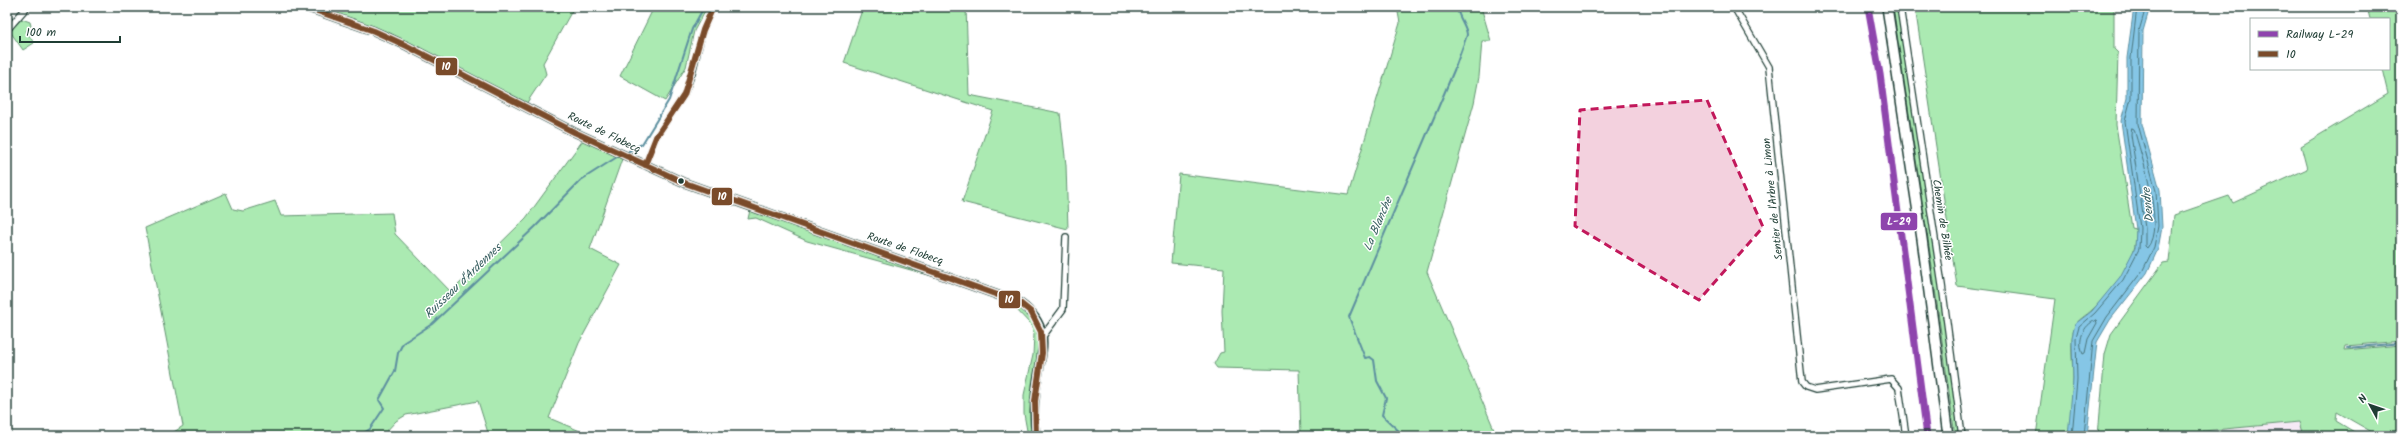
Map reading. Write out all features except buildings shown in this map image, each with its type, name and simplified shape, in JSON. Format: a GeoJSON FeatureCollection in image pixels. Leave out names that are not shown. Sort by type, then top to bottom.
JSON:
{"type":"FeatureCollection","features":[{"type":"Feature","properties":{"kind":"highway"},"geometry":{"type":"LineString","coordinates":[[1887,7],[1922,239],[1948,436]]}},
{"type":"Feature","properties":{"kind":"street"},"geometry":{"type":"LineString","coordinates":[[7,30],[27,7]]}},
{"type":"Feature","properties":{"kind":"street","name":"Route de Flobecq"},"geometry":{"type":"LineString","coordinates":[[306,7],[407,46],[581,135],[704,191],[1008,297],[1030,311],[1038,322],[1043,336],[1036,390],[1036,436]]}},
{"type":"Feature","properties":{"kind":"street"},"geometry":{"type":"LineString","coordinates":[[645,165],[656,138],[684,95],[692,73],[703,30],[713,7]]}},
{"type":"Feature","properties":{"kind":"street","name":"Sentier de l'Arbre à Limon"},"geometry":{"type":"LineString","coordinates":[[1734,7],[1769,67],[1801,377],[1806,387],[1815,390],[1891,379],[1899,388],[1906,436]]}},
{"type":"Feature","properties":{"kind":"street","name":"Chemin de Bilhée"},"geometry":{"type":"LineString","coordinates":[[1900,7],[1939,262],[1962,436]]}},
{"type":"Feature","properties":{"kind":"street"},"geometry":{"type":"LineString","coordinates":[[1043,336],[1063,309],[1066,237]]}},
{"type":"Feature","properties":{"kind":"highlighted area"},"geometry":{"type":"Polygon","coordinates":[[[1707,100],[1763,227],[1699,300],[1575,226],[1580,110],[1707,100]]]}},
{"type":"Feature","properties":{"kind":"shaded area"},"geometry":{"type":"Polygon","coordinates":[[[2299,422],[2303,436],[2204,436],[2203,431],[2299,422]]]}},
{"type":"Feature","properties":{"kind":"green space"},"geometry":{"type":"Polygon","coordinates":[[[310,7],[574,7],[543,63],[546,74],[526,104],[388,32],[310,7]]]}},
{"type":"Feature","properties":{"kind":"green space"},"geometry":{"type":"Polygon","coordinates":[[[654,7],[707,7],[694,31],[686,67],[665,101],[620,76],[654,7]]]}},
{"type":"Feature","properties":{"kind":"green space"},"geometry":{"type":"Polygon","coordinates":[[[856,7],[966,7],[969,95],[1060,113],[1066,165],[1068,229],[962,202],[993,111],[844,63],[862,10],[856,7]]]}},
{"type":"Feature","properties":{"kind":"green space"},"geometry":{"type":"Polygon","coordinates":[[[1397,7],[1481,7],[1491,41],[1482,41],[1479,77],[1474,103],[1427,272],[1497,436],[1301,436],[1299,370],[1217,368],[1214,364],[1220,353],[1224,352],[1222,311],[1224,268],[1171,263],[1179,174],[1348,195],[1400,23],[1397,7]]]}},
{"type":"Feature","properties":{"kind":"green space"},"geometry":{"type":"Polygon","coordinates":[[[1893,7],[1898,7],[1935,251],[1960,436],[1955,436],[1931,259],[1893,7]]]}},
{"type":"Feature","properties":{"kind":"green space"},"geometry":{"type":"Polygon","coordinates":[[[1915,7],[2114,7],[2114,49],[2118,53],[2116,125],[2132,228],[2136,229],[2136,241],[2129,263],[2116,283],[2100,302],[2075,326],[2072,338],[2073,392],[2068,436],[2036,436],[2055,299],[1957,286],[1915,7]]]}},
{"type":"Feature","properties":{"kind":"green space"},"geometry":{"type":"Polygon","coordinates":[[[2367,7],[2401,7],[2401,341],[2346,346],[2345,350],[2401,345],[2401,436],[2379,436],[2337,412],[2336,421],[2361,436],[2303,436],[2299,422],[2203,431],[2204,436],[2098,436],[2105,354],[2111,334],[2163,263],[2169,262],[2174,215],[2229,196],[2233,203],[2307,169],[2301,146],[2388,94],[2382,70],[2390,70],[2390,18],[2370,18],[2367,7]]]}},
{"type":"Feature","properties":{"kind":"green space"},"geometry":{"type":"Polygon","coordinates":[[[22,19],[30,22],[31,26],[26,31],[34,43],[23,50],[9,30],[22,19]]]}},
{"type":"Feature","properties":{"kind":"green space"},"geometry":{"type":"Polygon","coordinates":[[[583,140],[622,159],[590,249],[621,265],[579,343],[549,418],[592,436],[489,436],[478,401],[406,415],[396,421],[382,436],[168,436],[183,426],[145,228],[226,193],[233,209],[243,211],[275,201],[281,216],[392,213],[395,234],[451,292],[526,218],[583,140]]]}},
{"type":"Feature","properties":{"kind":"green space"},"geometry":{"type":"Polygon","coordinates":[[[750,210],[1017,305],[1033,320],[1040,343],[1033,436],[1028,436],[1024,414],[1024,395],[1033,355],[1034,334],[1031,325],[1016,309],[1004,301],[943,279],[807,241],[756,218],[748,219],[750,210]]]}},
{"type":"Feature","properties":{"kind":"water","name":"Dendre"},"geometry":{"type":"Polygon","coordinates":[[[2134,7],[2150,7],[2143,31],[2142,124],[2160,190],[2162,227],[2158,249],[2147,273],[2110,320],[2097,342],[2087,436],[2068,436],[2073,380],[2072,337],[2075,324],[2092,311],[2120,277],[2135,248],[2136,229],[2121,121],[2127,98],[2127,58],[2134,7]]]}},
{"type":"Feature","properties":{"kind":"waterway","name":"Ruisseau d'Ardennes"},"geometry":{"type":"LineString","coordinates":[[629,151],[642,144],[669,100],[692,29],[704,7]]}},
{"type":"Feature","properties":{"kind":"waterway","name":"La Blanche"},"geometry":{"type":"LineString","coordinates":[[1404,436],[1382,415],[1386,398],[1377,381],[1374,360],[1370,357],[1365,358],[1349,317],[1455,68],[1467,35],[1466,28],[1459,15],[1457,7]]}},
{"type":"Feature","properties":{"kind":"waterway","name":"Ruisseau d'Ardennes"},"geometry":{"type":"LineString","coordinates":[[359,436],[370,429],[384,408],[379,400],[395,371],[398,353],[403,343],[432,324],[535,227],[581,180],[617,157]]}},
{"type":"Feature","properties":{"kind":"waterway"},"geometry":{"type":"LineString","coordinates":[[2348,348],[2401,343]]}},
{"type":"Feature","properties":{"kind":"rail line","name":"L-29"},"geometry":{"type":"LineString","coordinates":[[1868,7],[1880,74],[1927,436]]}},
{"type":"Feature","properties":{"kind":"transit line","name":"10"},"geometry":{"type":"LineString","coordinates":[[306,7],[374,31],[407,46],[574,132],[685,183],[1020,303],[1031,312],[1041,332],[1042,353],[1035,401],[1036,436]]}},
{"type":"Feature","properties":{"kind":"transit line","name":"10"},"geometry":{"type":"LineString","coordinates":[[645,165],[656,137],[684,95],[703,30],[713,7]]}}]}
